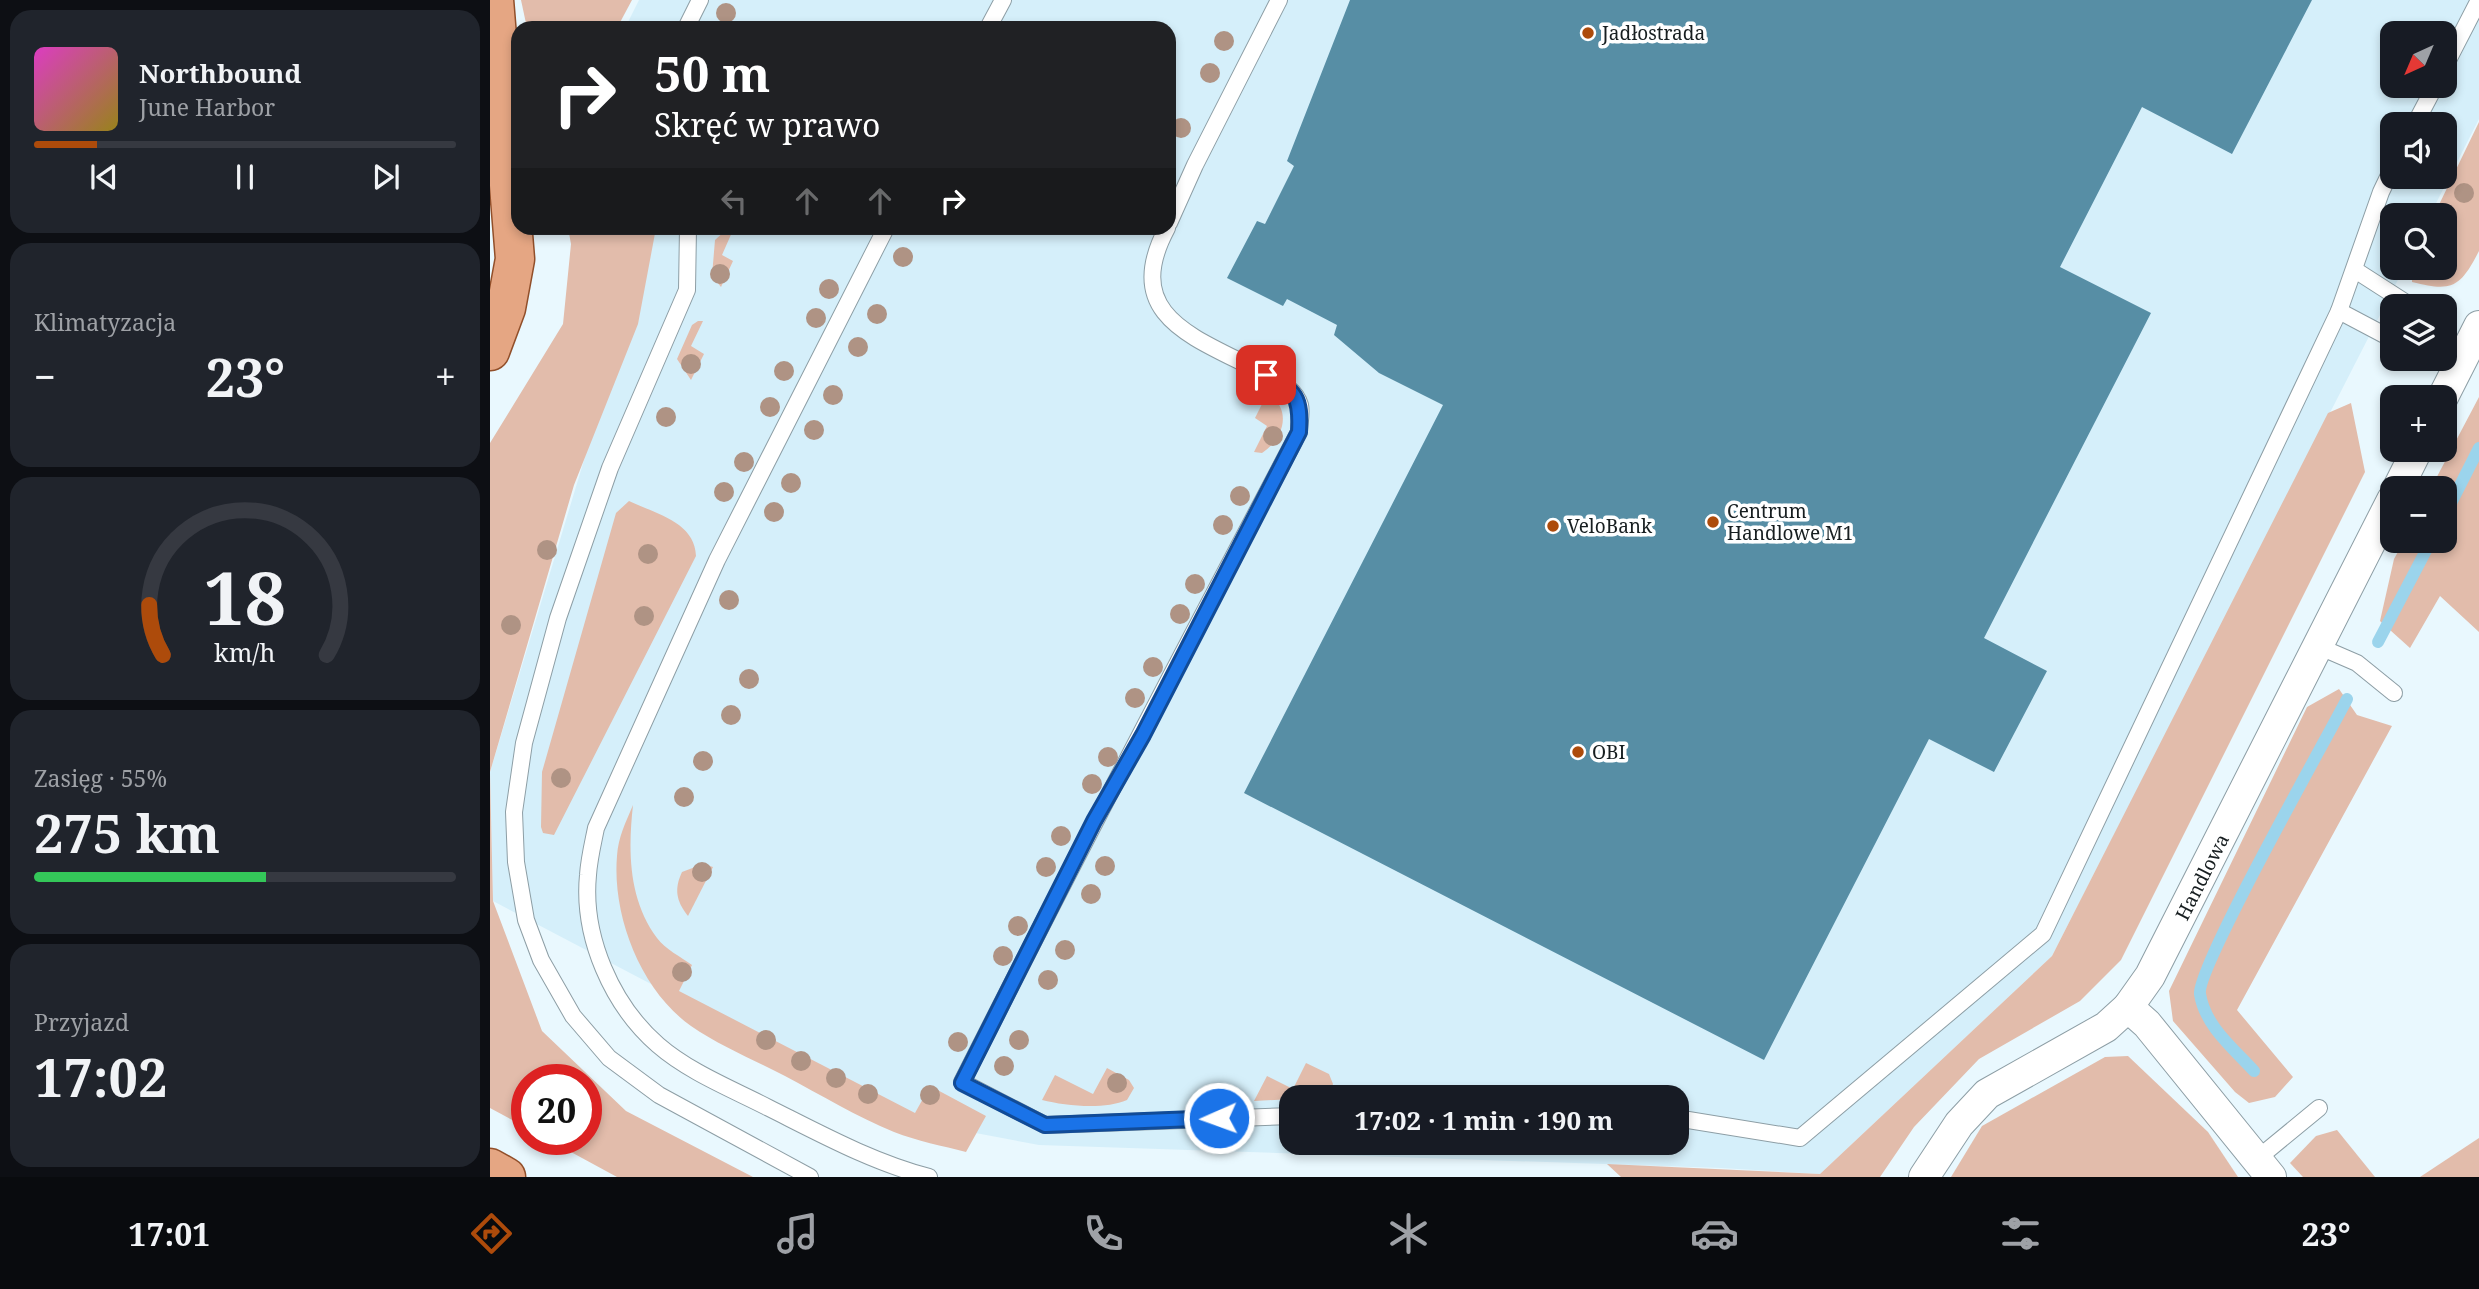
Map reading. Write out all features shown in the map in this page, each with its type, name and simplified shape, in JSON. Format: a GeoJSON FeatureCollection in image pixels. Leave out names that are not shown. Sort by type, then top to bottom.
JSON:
{"type":"FeatureCollection","features":[{"type":"Feature","properties":{"kind":"main road"},"geometry":{"type":"LineString","coordinates":[[494,0],[511,194]]}},
{"type":"Feature","properties":{"kind":"main road"},"geometry":{"type":"LineString","coordinates":[[490,351],[506,308],[515,259],[514,235]]}},
{"type":"Feature","properties":{"kind":"main road"},"geometry":{"type":"LineString","coordinates":[[490,251],[506,308]]}},
{"type":"Feature","properties":{"kind":"main road"},"geometry":{"type":"LineString","coordinates":[[490,1168],[506,1177]]}},
{"type":"Feature","properties":{"kind":"street"},"geometry":{"type":"LineString","coordinates":[[2457,352],[2479,326]]}},
{"type":"Feature","properties":{"kind":"street","name":"Handlowa"},"geometry":{"type":"LineString","coordinates":[[1924,1177],[1959,1124],[1987,1094],[2106,1027],[2127,1007],[2169,942],[2380,524]]}},
{"type":"Feature","properties":{"kind":"street"},"geometry":{"type":"LineString","coordinates":[[2127,1007],[2147,1024],[2264,1168]]}},
{"type":"Feature","properties":{"kind":"lane"},"geometry":{"type":"LineString","coordinates":[[690,21],[700,0]]}},
{"type":"Feature","properties":{"kind":"lane"},"geometry":{"type":"LineString","coordinates":[[992,21],[1003,0]]}},
{"type":"Feature","properties":{"kind":"lane"},"geometry":{"type":"LineString","coordinates":[[1176,207],[1279,0]]}},
{"type":"Feature","properties":{"kind":"lane"},"geometry":{"type":"LineString","coordinates":[[2457,43],[2479,0]]}},
{"type":"Feature","properties":{"kind":"lane"},"geometry":{"type":"LineString","coordinates":[[1689,1120],[1800,1138],[2043,934],[2339,311],[2382,189]]}},
{"type":"Feature","properties":{"kind":"lane"},"geometry":{"type":"LineString","coordinates":[[688,235],[687,290],[610,468],[558,618],[524,743],[514,812],[516,862],[526,920],[541,960],[573,1016],[609,1058],[659,1095],[810,1177]]}},
{"type":"Feature","properties":{"kind":"lane"},"geometry":{"type":"LineString","coordinates":[[882,235],[717,560],[596,828],[587,876],[590,924],[608,981],[631,1018],[660,1046],[705,1075],[846,1147],[929,1177]]}},
{"type":"Feature","properties":{"kind":"lane"},"geometry":{"type":"LineString","coordinates":[[1164,235],[1152,261],[1152,295],[1188,334],[1289,387],[1300,406],[1299,432],[1143,735],[1094,821],[962,1083],[1045,1125],[1279,1116]]}},
{"type":"Feature","properties":{"kind":"lane"},"geometry":{"type":"LineString","coordinates":[[2354,270],[2392,294]]}},
{"type":"Feature","properties":{"kind":"lane"},"geometry":{"type":"LineString","coordinates":[[2339,311],[2380,333]]}},
{"type":"Feature","properties":{"kind":"lane"},"geometry":{"type":"LineString","coordinates":[[2320,647],[2357,663],[2394,693]]}},
{"type":"Feature","properties":{"kind":"lane"},"geometry":{"type":"LineString","coordinates":[[2264,1168],[2319,1108]]}},
{"type":"Feature","properties":{"kind":"shaded area"},"geometry":{"type":"Polygon","coordinates":[[[521,0],[632,0],[621,21],[526,21],[521,0]]]}},
{"type":"Feature","properties":{"kind":"shaded area"},"geometry":{"type":"Polygon","coordinates":[[[639,0],[2479,0],[2479,119],[2457,162],[2457,112],[2380,112],[2380,189],[2443,189],[2436,203],[2380,203],[2380,280],[2398,280],[2391,294],[2380,294],[2380,315],[2052,956],[1820,1174],[1721,1168],[1336,1155],[1689,1155],[1689,1085],[1279,1085],[1279,1153],[1039,1145],[912,1121],[493,901],[490,772],[652,235],[1176,235],[1176,21],[628,21],[639,0]]]}},
{"type":"Feature","properties":{"kind":"shaded area"},"geometry":{"type":"Polygon","coordinates":[[[2479,122],[2479,251],[2466,273],[2453,284],[2437,287],[2412,282],[2457,280],[2457,203],[2440,203],[2447,189],[2457,189],[2457,167],[2479,122]]]}},
{"type":"Feature","properties":{"kind":"shaded area"},"geometry":{"type":"Polygon","coordinates":[[[569,235],[655,235],[638,324],[574,485],[490,772],[490,443],[563,324],[571,244],[569,235]]]}},
{"type":"Feature","properties":{"kind":"shaded area"},"geometry":{"type":"Polygon","coordinates":[[[720,235],[731,235],[722,255],[733,261],[721,287],[712,276],[715,240],[720,235]]]}},
{"type":"Feature","properties":{"kind":"shaded area"},"geometry":{"type":"Polygon","coordinates":[[[703,321],[691,346],[704,354],[691,380],[677,359],[692,325],[703,321]]]}},
{"type":"Feature","properties":{"kind":"shaded area"},"geometry":{"type":"Polygon","coordinates":[[[1267,394],[1280,407],[1282,424],[1270,447],[1262,453],[1254,452],[1267,426],[1255,418],[1267,394]]]}},
{"type":"Feature","properties":{"kind":"shaded area"},"geometry":{"type":"Polygon","coordinates":[[[2479,397],[2479,632],[2440,596],[2410,648],[2380,621],[2397,553],[2457,553],[2457,476],[2437,476],[2445,462],[2457,462],[2457,439],[2479,397]]]}},
{"type":"Feature","properties":{"kind":"shaded area"},"geometry":{"type":"Polygon","coordinates":[[[2351,403],[2365,472],[2121,960],[2080,1001],[1979,1059],[1914,1127],[1880,1177],[1621,1177],[1607,1164],[1820,1174],[2052,956],[2328,413],[2351,403]]]}},
{"type":"Feature","properties":{"kind":"shaded area"},"geometry":{"type":"Polygon","coordinates":[[[629,501],[662,515],[681,527],[694,544],[696,556],[554,835],[543,833],[542,772],[616,513],[629,501]]]}},
{"type":"Feature","properties":{"kind":"shaded area"},"geometry":{"type":"Polygon","coordinates":[[[2339,689],[2357,715],[2392,726],[2237,1010],[2293,1077],[2275,1097],[2249,1103],[2235,1092],[2173,1021],[2169,991],[2307,707],[2339,689]]]}},
{"type":"Feature","properties":{"kind":"shaded area"},"geometry":{"type":"Polygon","coordinates":[[[490,772],[493,901],[542,1031],[577,1064],[511,1064],[511,1119],[490,1108],[490,772]]]}},
{"type":"Feature","properties":{"kind":"shaded area"},"geometry":{"type":"Polygon","coordinates":[[[633,805],[632,874],[640,907],[660,942],[692,965],[679,991],[915,1113],[930,1086],[986,1116],[966,1152],[921,1141],[866,1120],[714,1040],[673,1011],[657,993],[633,950],[619,902],[618,849],[633,805]]]}},
{"type":"Feature","properties":{"kind":"shaded area"},"geometry":{"type":"Polygon","coordinates":[[[703,864],[713,867],[688,916],[678,895],[679,878],[682,872],[703,864]]]}},
{"type":"Feature","properties":{"kind":"shaded area"},"geometry":{"type":"Polygon","coordinates":[[[2128,1056],[2208,1132],[2238,1177],[1951,1177],[1982,1126],[2105,1057],[2128,1056]]]}},
{"type":"Feature","properties":{"kind":"shaded area"},"geometry":{"type":"Polygon","coordinates":[[[1306,1063],[1329,1074],[1333,1084],[1333,1085],[1295,1085],[1306,1063]]]}},
{"type":"Feature","properties":{"kind":"shaded area"},"geometry":{"type":"Polygon","coordinates":[[[1107,1068],[1129,1080],[1134,1088],[1127,1100],[1107,1105],[1085,1106],[1042,1100],[1055,1075],[1093,1094],[1107,1068]]]}},
{"type":"Feature","properties":{"kind":"shaded area"},"geometry":{"type":"Polygon","coordinates":[[[1267,1076],[1285,1085],[1279,1085],[1279,1100],[1254,1101],[1267,1076]]]}},
{"type":"Feature","properties":{"kind":"shaded area"},"geometry":{"type":"Polygon","coordinates":[[[602,1088],[626,1111],[753,1177],[617,1177],[576,1155],[602,1155],[602,1088]]]}},
{"type":"Feature","properties":{"kind":"shaded area"},"geometry":{"type":"Polygon","coordinates":[[[2337,1130],[2375,1177],[2303,1177],[2290,1163],[2316,1136],[2337,1130]]]}},
{"type":"Feature","properties":{"kind":"shaded area"},"geometry":{"type":"Polygon","coordinates":[[[2479,1138],[2479,1177],[2420,1177],[2479,1138]]]}},
{"type":"Feature","properties":{"kind":"building","name":"Centrum Handlowe M1"},"geometry":{"type":"Polygon","coordinates":[[[1350,0],[2312,0],[2232,154],[2142,107],[2060,267],[2151,313],[1984,638],[2047,671],[1994,772],[1929,739],[1764,1060],[1244,793],[1443,405],[1379,373],[1334,335],[1337,325],[1287,299],[1283,306],[1227,278],[1257,221],[1265,224],[1294,166],[1287,161],[1350,0]]]}},
{"type":"Feature","properties":{"kind":"waterway"},"geometry":{"type":"LineString","coordinates":[[2457,491],[2479,448]]}},
{"type":"Feature","properties":{"kind":"waterway"},"geometry":{"type":"LineString","coordinates":[[2378,642],[2425,553]]}},
{"type":"Feature","properties":{"kind":"waterway"},"geometry":{"type":"LineString","coordinates":[[2254,1071],[2221,1036],[2208,1016],[2200,994],[2204,976],[2239,900],[2347,699]]}},
{"type":"Feature","properties":{"kind":"place","name":"Jadłostrada"},"geometry":{"type":"Point","coordinates":[1588,33]}},
{"type":"Feature","properties":{"kind":"place","name":"Centrum Handlowe M1"},"geometry":{"type":"Point","coordinates":[1713,522]}},
{"type":"Feature","properties":{"kind":"place","name":"VeloBank"},"geometry":{"type":"Point","coordinates":[1553,526]}},
{"type":"Feature","properties":{"kind":"place","name":"OBI"},"geometry":{"type":"Point","coordinates":[1578,752]}},
{"type":"Feature","properties":{"kind":"route"},"geometry":{"type":"LineString","coordinates":[[1219,1118],[1045,1125],[962,1083],[1094,821],[1143,735],[1299,432],[1300,406],[1289,387],[1266,375]]}}]}
